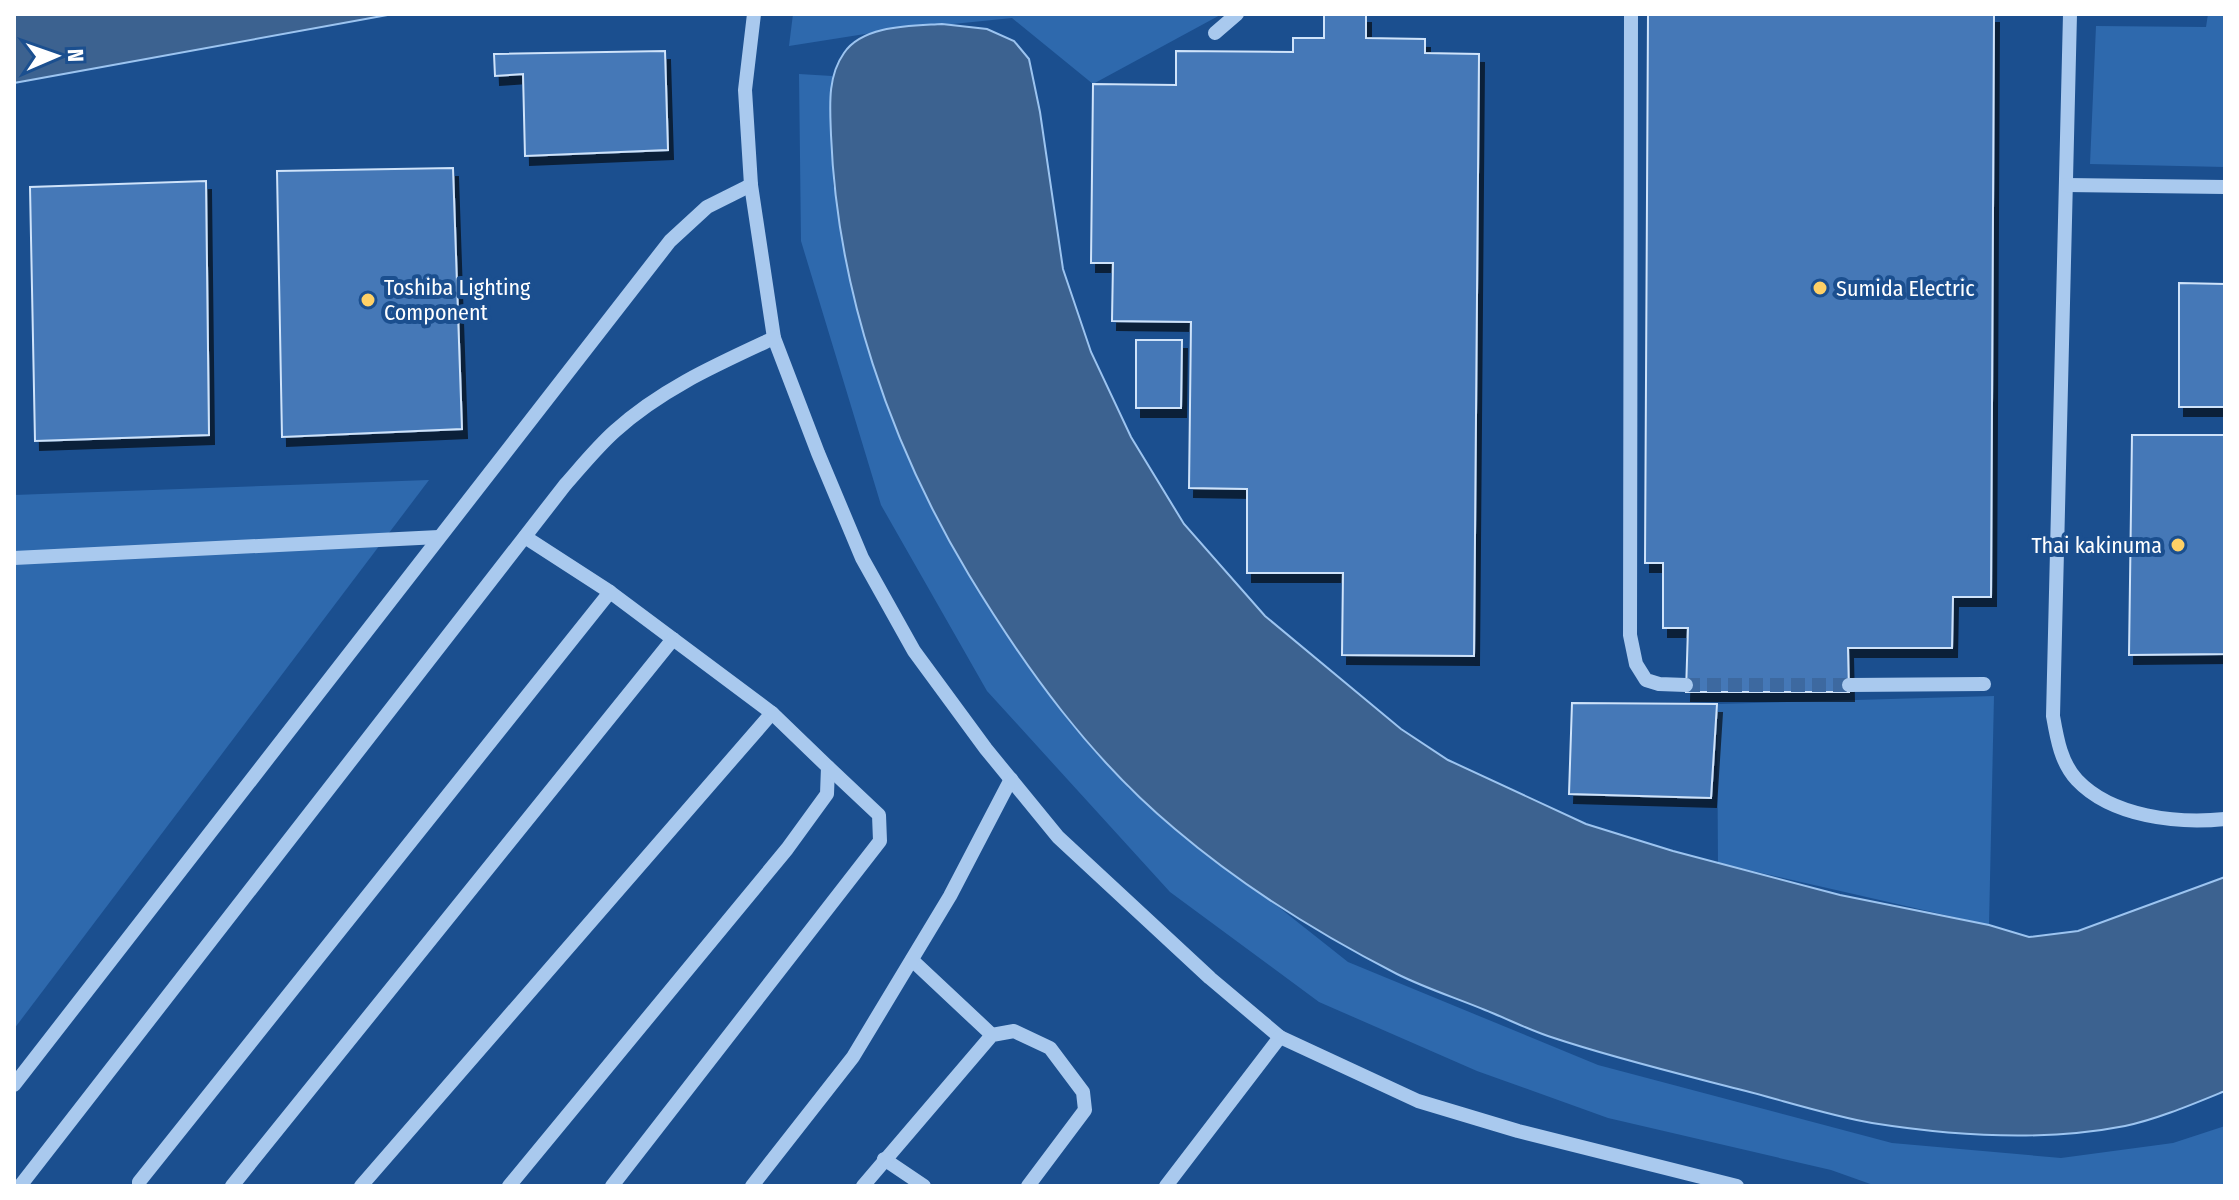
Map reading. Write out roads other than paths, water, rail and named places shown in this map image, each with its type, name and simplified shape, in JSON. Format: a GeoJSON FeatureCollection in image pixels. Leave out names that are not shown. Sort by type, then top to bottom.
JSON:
{"type":"FeatureCollection","features":[{"type":"Feature","properties":{"kind":"street"},"geometry":{"type":"LineString","coordinates":[[754,14],[745,90],[751,185],[774,338],[862,558],[914,651],[1058,837],[1210,978],[1280,1037],[1418,1101],[1518,1131],[1737,1186]]}},
{"type":"Feature","properties":{"kind":"street"},"geometry":{"type":"LineString","coordinates":[[1215,33],[1237,14]]}},
{"type":"Feature","properties":{"kind":"street"},"geometry":{"type":"LineString","coordinates":[[1631,14],[1630,635],[1636,664],[1646,680],[1686,685]]}},
{"type":"Feature","properties":{"kind":"street"},"geometry":{"type":"LineString","coordinates":[[2070,14],[2053,716],[2057,739],[2065,762],[2077,780],[2098,796],[2124,808],[2165,818],[2200,822],[2225,819]]}},
{"type":"Feature","properties":{"kind":"street"},"geometry":{"type":"LineString","coordinates":[[14,1085],[670,241],[707,207],[751,185]]}},
{"type":"Feature","properties":{"kind":"street"},"geometry":{"type":"LineString","coordinates":[[2066,185],[2225,187]]}},
{"type":"Feature","properties":{"kind":"street"},"geometry":{"type":"LineString","coordinates":[[20,1186],[565,485],[615,431],[656,398],[774,338]]}},
{"type":"Feature","properties":{"kind":"street"},"geometry":{"type":"LineString","coordinates":[[14,558],[439,537]]}},
{"type":"Feature","properties":{"kind":"street"},"geometry":{"type":"LineString","coordinates":[[525,537],[610,592],[772,713],[879,815],[880,841],[612,1186]]}},
{"type":"Feature","properties":{"kind":"street"},"geometry":{"type":"LineString","coordinates":[[139,1186],[148,1170],[610,592]]}},
{"type":"Feature","properties":{"kind":"street"},"geometry":{"type":"LineString","coordinates":[[232,1186],[673,639]]}},
{"type":"Feature","properties":{"kind":"street"},"geometry":{"type":"LineString","coordinates":[[1849,685],[1984,684]]}},
{"type":"Feature","properties":{"kind":"street"},"geometry":{"type":"LineString","coordinates":[[361,1186],[772,713]]}},
{"type":"Feature","properties":{"kind":"street"},"geometry":{"type":"LineString","coordinates":[[509,1186],[787,849],[827,794],[828,767]]}},
{"type":"Feature","properties":{"kind":"street"},"geometry":{"type":"LineString","coordinates":[[752,1186],[853,1057],[950,896],[1011,779]]}},
{"type":"Feature","properties":{"kind":"street"},"geometry":{"type":"LineString","coordinates":[[912,960],[992,1035]]}},
{"type":"Feature","properties":{"kind":"street"},"geometry":{"type":"LineString","coordinates":[[863,1186],[992,1035],[1014,1031],[1050,1048],[1083,1092],[1085,1110],[1028,1186]]}},
{"type":"Feature","properties":{"kind":"street"},"geometry":{"type":"LineString","coordinates":[[1166,1186],[1280,1037]]}},
{"type":"Feature","properties":{"kind":"street"},"geometry":{"type":"LineString","coordinates":[[884,1159],[924,1186]]}},
{"type":"Feature","properties":{"kind":"tunnel"},"geometry":{"type":"LineString","coordinates":[[1686,685],[1849,685]]}},
{"type":"Feature","properties":{"kind":"place","name":"Sumida Electric"},"geometry":{"type":"Point","coordinates":[1820,288]}},
{"type":"Feature","properties":{"kind":"place","name":"Toshiba Lighting Component"},"geometry":{"type":"Point","coordinates":[368,300]}},
{"type":"Feature","properties":{"kind":"place","name":"Thai kakinuma"},"geometry":{"type":"Point","coordinates":[2178,545]}}]}
